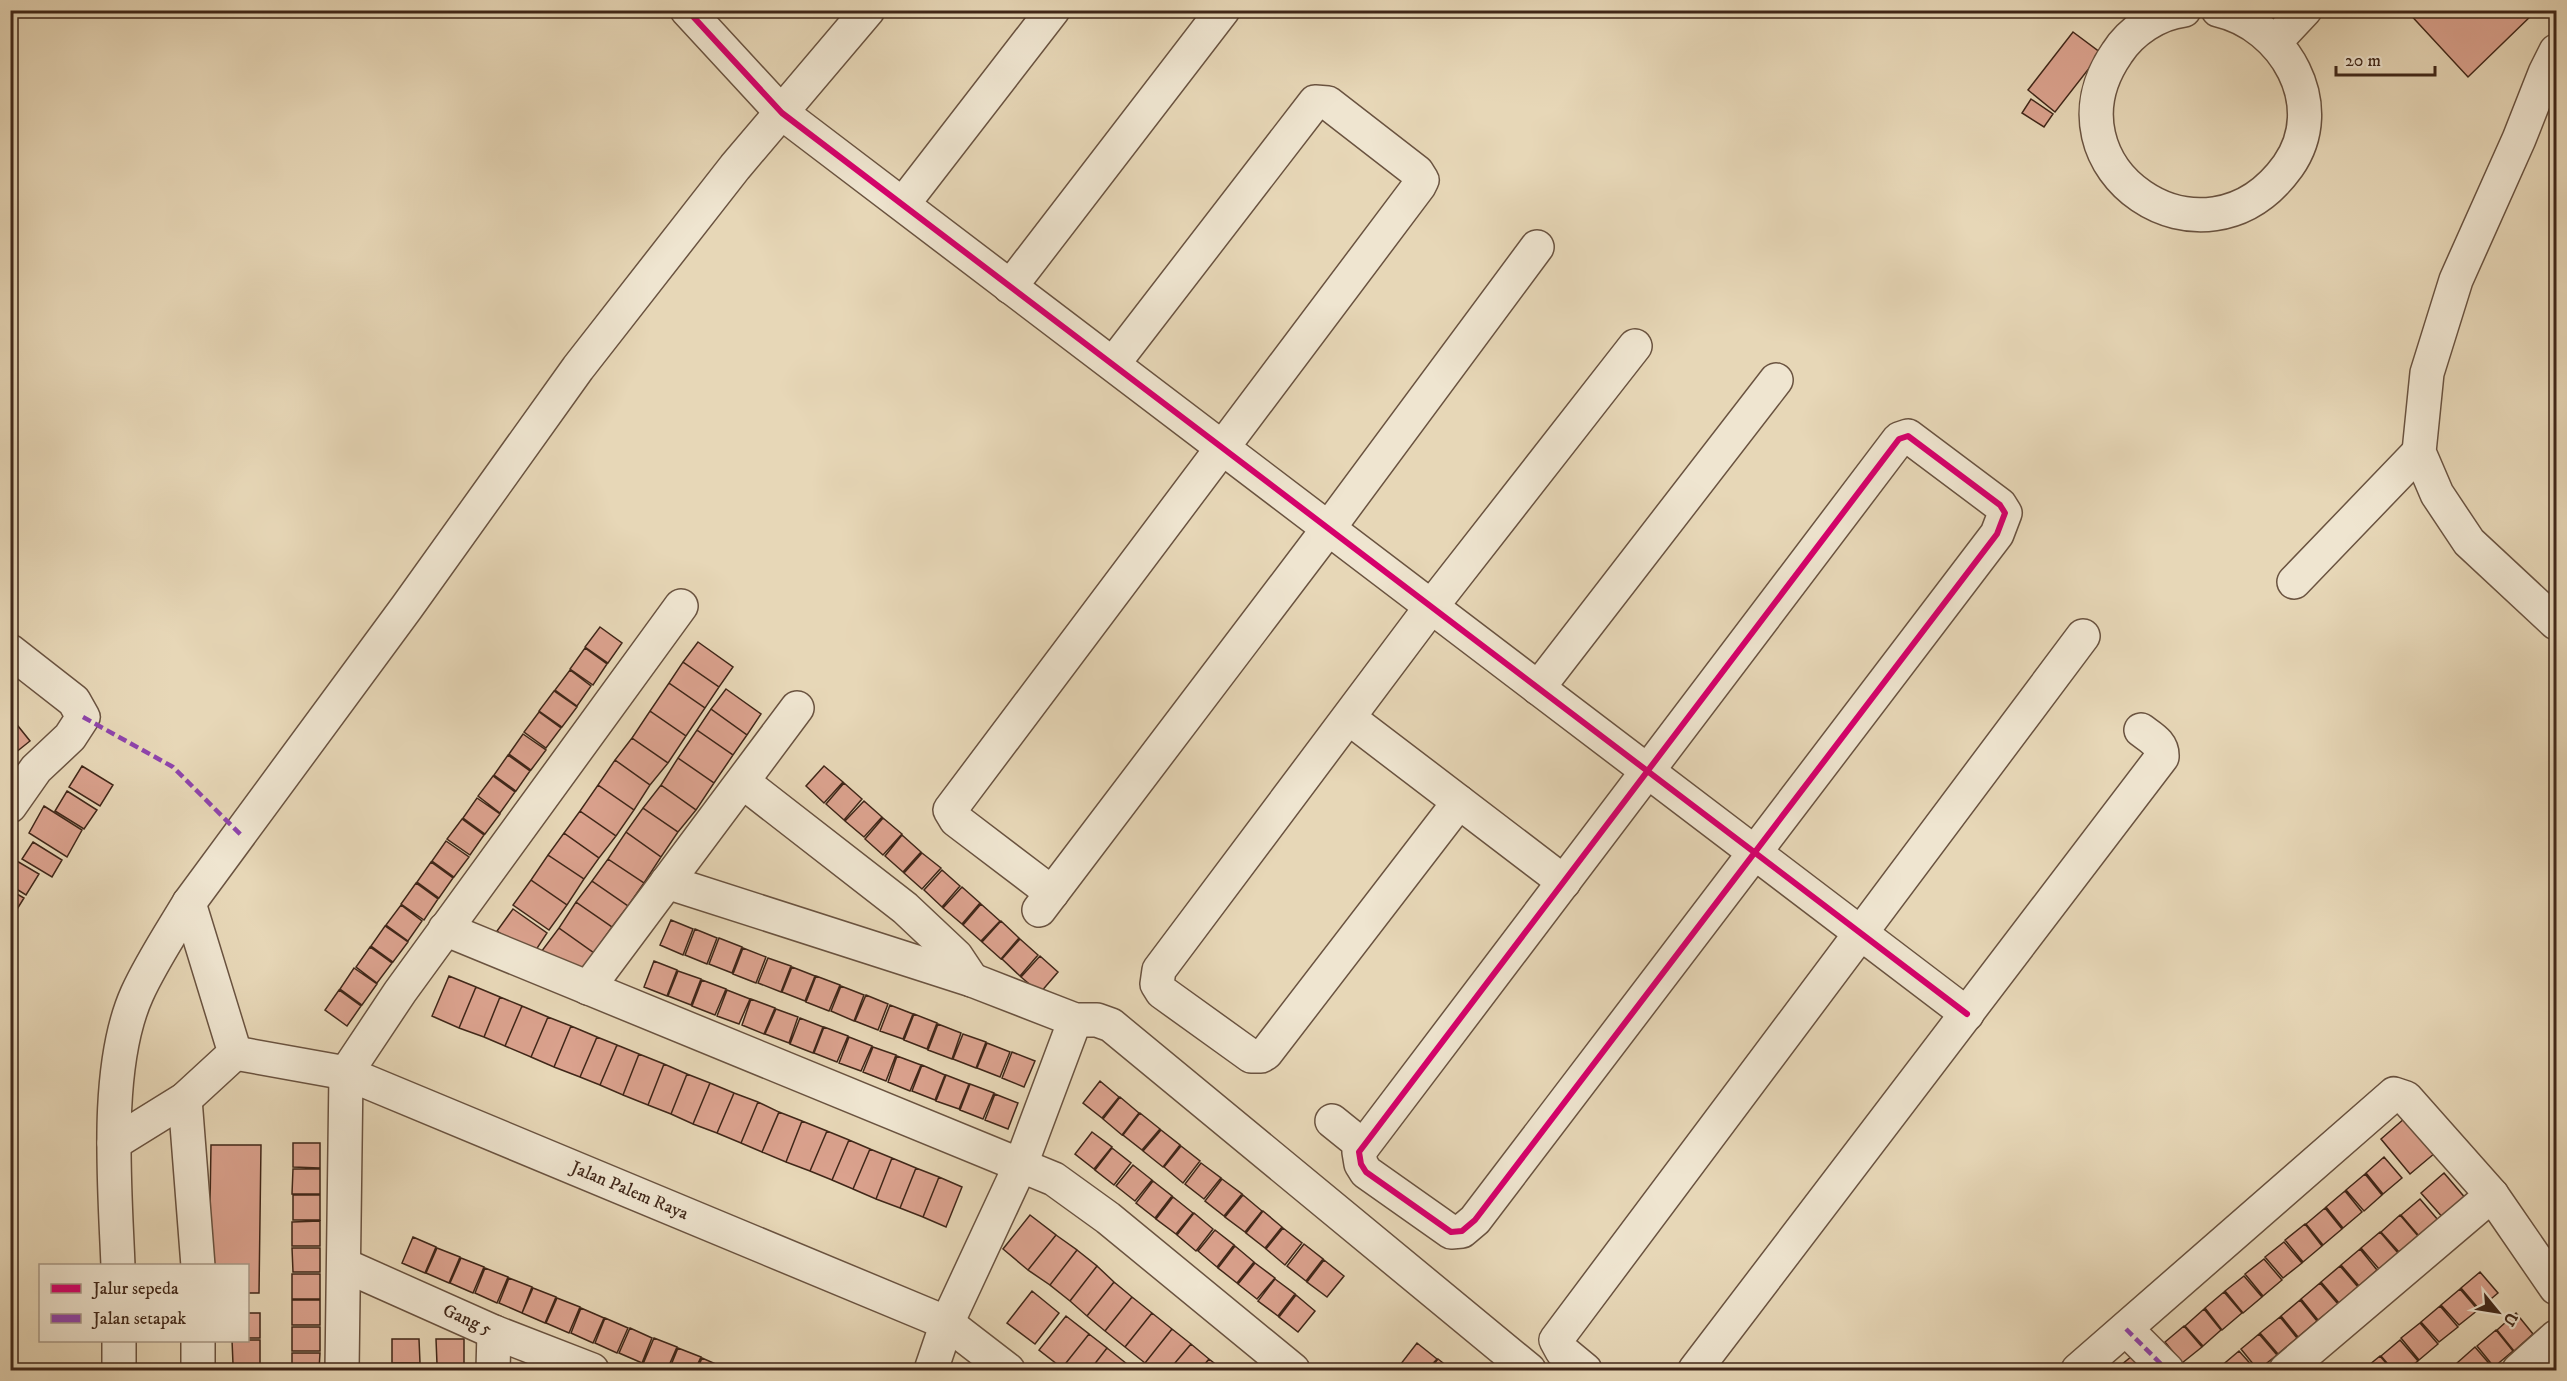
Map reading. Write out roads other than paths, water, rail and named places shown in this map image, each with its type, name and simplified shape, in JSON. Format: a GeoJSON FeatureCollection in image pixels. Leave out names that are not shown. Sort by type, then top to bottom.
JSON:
{"type":"FeatureCollection","features":[{"type":"Feature","properties":{"kind":"street"},"geometry":{"type":"LineString","coordinates":[[687,10],[782,113],[1967,1014]]}},
{"type":"Feature","properties":{"kind":"street"},"geometry":{"type":"LineString","coordinates":[[118,1264],[114,1143],[118,1082],[127,1023],[136,995],[189,903],[407,607],[578,368],[735,167],[868,10]]}},
{"type":"Feature","properties":{"kind":"street"},"geometry":{"type":"LineString","coordinates":[[903,204],[1053,10]]}},
{"type":"Feature","properties":{"kind":"street"},"geometry":{"type":"LineString","coordinates":[[1010,287],[1223,10]]}},
{"type":"Feature","properties":{"kind":"street"},"geometry":{"type":"LineString","coordinates":[[2184,10],[2157,19],[2138,30],[2122,45],[2101,82],[2097,104],[2097,125],[2102,146],[2111,166],[2124,183],[2159,208],[2180,214],[2201,216],[2243,206],[2262,195],[2290,162],[2300,132],[2302,99],[2288,59],[2276,42],[2259,27],[2240,17],[2218,10]]}},
{"type":"Feature","properties":{"kind":"street"},"geometry":{"type":"LineString","coordinates":[[2276,42],[2305,10]]}},
{"type":"Feature","properties":{"kind":"street"},"geometry":{"type":"LineString","coordinates":[[2556,51],[2456,280],[2427,373],[2419,452],[2437,494],[2469,542],[2556,623]]}},
{"type":"Feature","properties":{"kind":"street"},"geometry":{"type":"LineString","coordinates":[[1113,364],[1315,102],[1328,103],[1417,172],[1422,180],[950,810],[956,819],[1045,902],[1328,529],[1537,247]]}},
{"type":"Feature","properties":{"kind":"street"},"geometry":{"type":"LineString","coordinates":[[1460,802],[1266,1053],[1261,1056],[1251,1056],[1162,992],[1157,984],[1159,970],[1431,607],[1635,346]]}},
{"type":"Feature","properties":{"kind":"street"},"geometry":{"type":"LineString","coordinates":[[1538,688],[1776,380]]}},
{"type":"Feature","properties":{"kind":"street"},"geometry":{"type":"LineString","coordinates":[[1908,436],[1918,441],[2001,505],[2005,513],[2003,522],[1997,534],[1755,853],[1475,1220],[1462,1231],[1450,1232],[1366,1172],[1361,1164],[1359,1152],[1363,1146],[1899,439],[1908,436]]}},
{"type":"Feature","properties":{"kind":"street"},"geometry":{"type":"LineString","coordinates":[[2294,582],[2419,452]]}},
{"type":"Feature","properties":{"kind":"street"},"geometry":{"type":"LineString","coordinates":[[342,1371],[346,1073],[445,929],[681,606]]}},
{"type":"Feature","properties":{"kind":"street"},"geometry":{"type":"LineString","coordinates":[[1585,1371],[1562,1351],[1556,1340],[2083,636]]}},
{"type":"Feature","properties":{"kind":"street"},"geometry":{"type":"LineString","coordinates":[[10,651],[74,701],[83,717],[70,737],[36,769],[10,806]]}},
{"type":"Feature","properties":{"kind":"street"},"geometry":{"type":"LineString","coordinates":[[588,988],[797,708]]}},
{"type":"Feature","properties":{"kind":"street"},"geometry":{"type":"LineString","coordinates":[[1349,718],[1564,882]]}},
{"type":"Feature","properties":{"kind":"street"},"geometry":{"type":"LineString","coordinates":[[1695,1371],[2163,756],[2163,750],[2157,742],[2140,730]]}},
{"type":"Feature","properties":{"kind":"street"},"geometry":{"type":"LineString","coordinates":[[743,782],[905,908],[956,956],[972,980]]}},
{"type":"Feature","properties":{"kind":"street"},"geometry":{"type":"LineString","coordinates":[[667,882],[972,980],[1075,1020],[1097,1020],[1111,1025],[1528,1371]]}},
{"type":"Feature","properties":{"kind":"street"},"geometry":{"type":"LineString","coordinates":[[114,1143],[185,1099],[235,1053],[189,903]]}},
{"type":"Feature","properties":{"kind":"street"},"geometry":{"type":"LineString","coordinates":[[445,929],[1054,1179],[1108,1218],[1293,1371]]}},
{"type":"Feature","properties":{"kind":"street"},"geometry":{"type":"LineString","coordinates":[[931,1371],[947,1323],[1021,1164],[1075,1020]]}},
{"type":"Feature","properties":{"kind":"street","name":"Jalan Palem Raya"},"geometry":{"type":"LineString","coordinates":[[235,1053],[346,1073],[947,1323],[1008,1371]]}},
{"type":"Feature","properties":{"kind":"street"},"geometry":{"type":"LineString","coordinates":[[2078,1371],[2394,1094],[2406,1098],[2492,1195],[2556,1288]]}},
{"type":"Feature","properties":{"kind":"street"},"geometry":{"type":"LineString","coordinates":[[185,1099],[198,1264]]}},
{"type":"Feature","properties":{"kind":"street"},"geometry":{"type":"LineString","coordinates":[[1332,1121],[1363,1146]]}},
{"type":"Feature","properties":{"kind":"street"},"geometry":{"type":"LineString","coordinates":[[2286,1371],[2492,1195]]}},
{"type":"Feature","properties":{"kind":"street","name":"Gang 5"},"geometry":{"type":"LineString","coordinates":[[344,1265],[494,1332],[592,1371]]}},
{"type":"Feature","properties":{"kind":"street"},"geometry":{"type":"LineString","coordinates":[[2126,1329],[2167,1371]]}},
{"type":"Feature","properties":{"kind":"street"},"geometry":{"type":"LineString","coordinates":[[493,1371],[494,1332]]}},
{"type":"Feature","properties":{"kind":"street"},"geometry":{"type":"LineString","coordinates":[[2519,1371],[2556,1337]]}},
{"type":"Feature","properties":{"kind":"street"},"geometry":{"type":"LineString","coordinates":[[119,1342],[119,1371]]}},
{"type":"Feature","properties":{"kind":"street"},"geometry":{"type":"LineString","coordinates":[[198,1342],[198,1371]]}}]}
